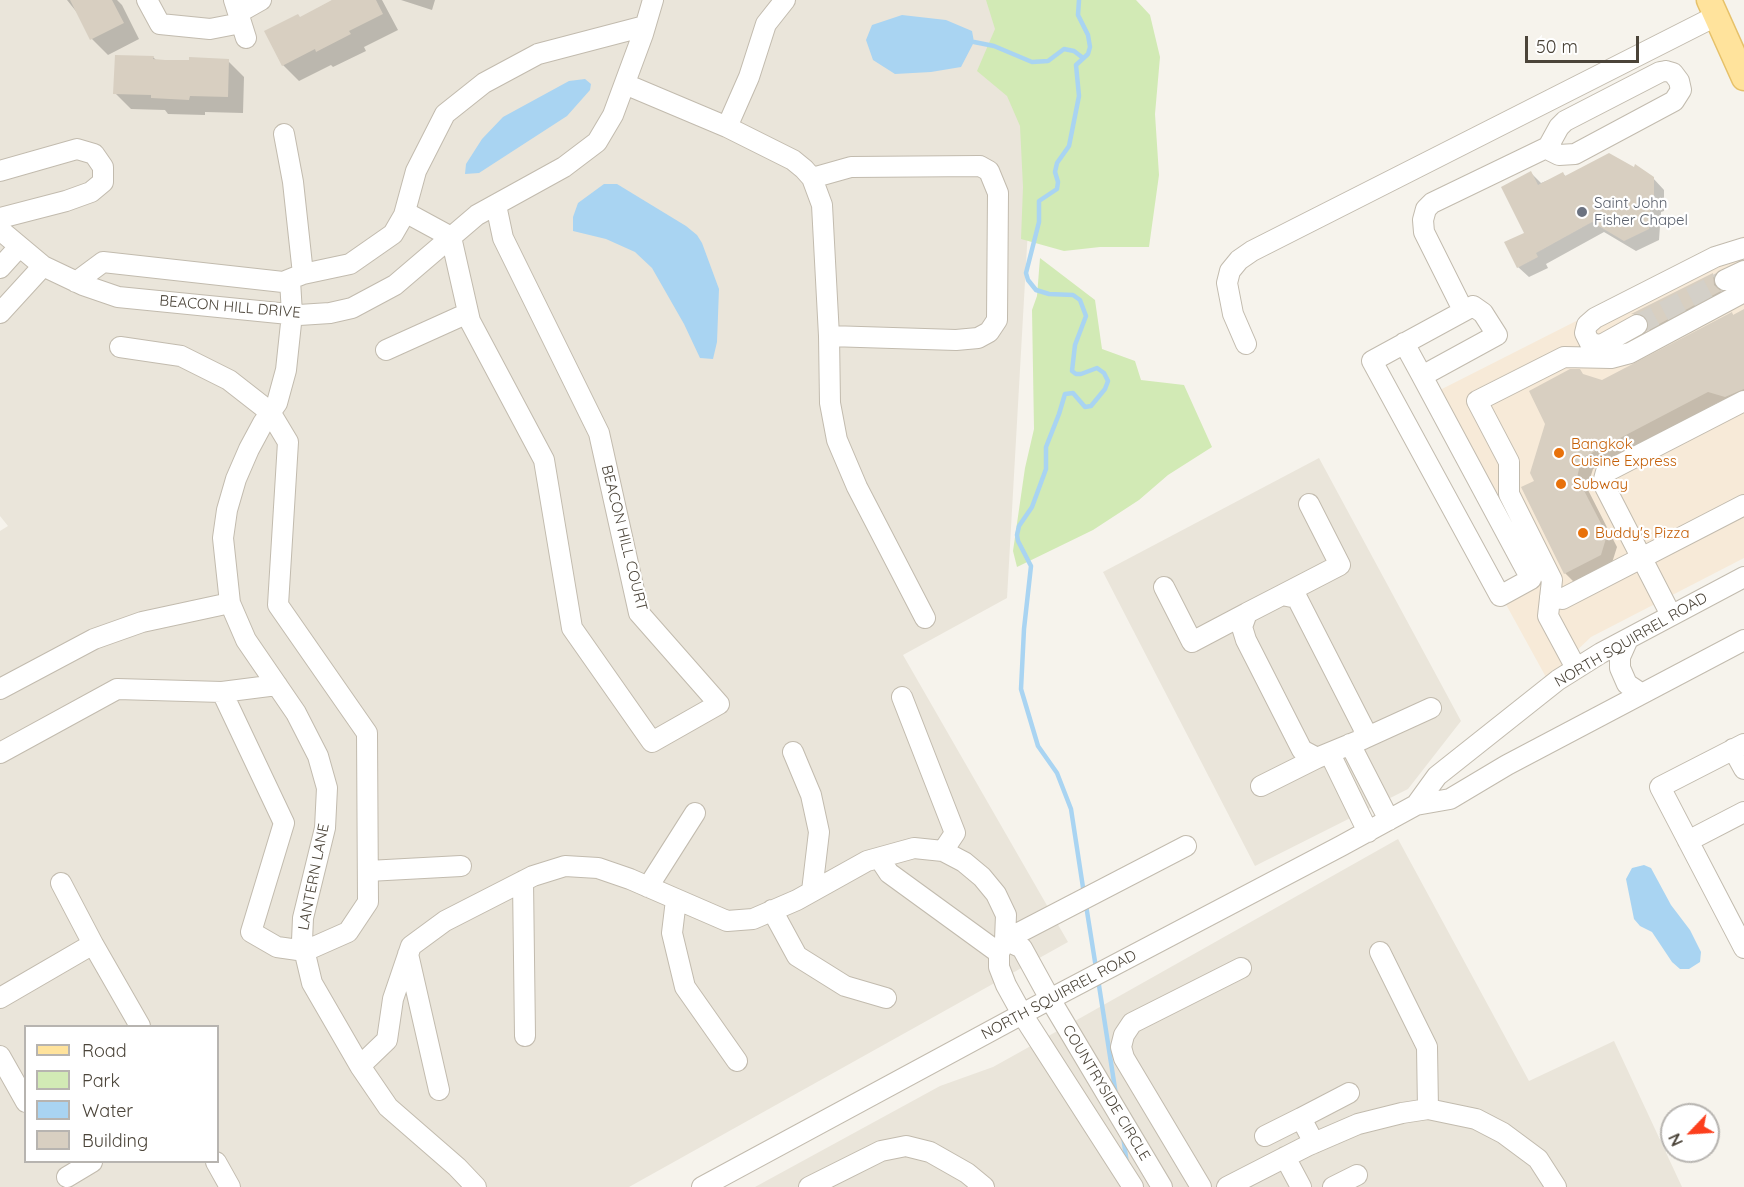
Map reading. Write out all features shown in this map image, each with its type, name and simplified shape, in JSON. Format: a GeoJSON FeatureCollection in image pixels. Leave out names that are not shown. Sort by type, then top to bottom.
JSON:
{"type":"FeatureCollection","features":[{"type":"Feature","properties":{"kind":"main road"},"geometry":{"type":"LineString","coordinates":[[1713,8],[1744,78]]}},
{"type":"Feature","properties":{"kind":"street"},"geometry":{"type":"LineString","coordinates":[[147,0],[160,24],[210,29],[240,18],[261,0]]}},
{"type":"Feature","properties":{"kind":"street","name":"BEACON HILL DRIVE"},"geometry":{"type":"LineString","coordinates":[[0,230],[43,266],[76,282],[118,297],[292,314],[330,313],[352,308],[395,285],[477,215],[564,167],[597,142],[613,115],[652,0]]}},
{"type":"Feature","properties":{"kind":"street"},"geometry":{"type":"LineString","coordinates":[[727,127],[749,77],[766,24],[785,0]]}},
{"type":"Feature","properties":{"kind":"street"},"geometry":{"type":"LineString","coordinates":[[1246,344],[1233,314],[1227,284],[1230,271],[1239,260],[1252,251],[1713,8]]}},
{"type":"Feature","properties":{"kind":"street"},"geometry":{"type":"LineString","coordinates":[[76,282],[104,262],[283,282],[350,264],[393,234],[405,212],[416,171],[445,114],[476,89],[538,54],[645,26]]}},
{"type":"Feature","properties":{"kind":"street"},"geometry":{"type":"LineString","coordinates":[[1463,310],[1424,232],[1423,220],[1426,209],[1548,147],[1559,127],[1566,121],[1660,72],[1673,73],[1679,81],[1681,90],[1674,101],[1575,154],[1559,155],[1548,147]]}},
{"type":"Feature","properties":{"kind":"street"},"geometry":{"type":"LineString","coordinates":[[625,84],[727,127],[793,160],[812,178],[822,205],[830,403],[837,440],[857,487],[925,618]]}},
{"type":"Feature","properties":{"kind":"street","name":"LANTERN LANE"},"geometry":{"type":"LineString","coordinates":[[284,134],[293,182],[296,277],[286,370],[277,403],[249,449],[236,479],[227,510],[223,538],[230,603],[246,640],[296,712],[318,756],[327,788],[325,828],[303,918],[302,940],[312,983],[360,1066],[388,1107],[457,1167],[476,1187]]}},
{"type":"Feature","properties":{"kind":"street"},"geometry":{"type":"LineString","coordinates":[[0,171],[77,149],[94,154],[103,166],[103,182],[91,192],[0,218]]}},
{"type":"Feature","properties":{"kind":"street"},"geometry":{"type":"LineString","coordinates":[[812,178],[851,167],[980,166],[989,171],[998,194],[997,320],[989,332],[978,338],[956,340],[829,336]]}},
{"type":"Feature","properties":{"kind":"street","name":"BEACON HILL COURT"},"geometry":{"type":"LineString","coordinates":[[451,237],[470,321],[544,460],[572,628],[652,742],[719,704],[639,613],[599,433],[503,238],[496,205]]}},
{"type":"Feature","properties":{"kind":"street"},"geometry":{"type":"LineString","coordinates":[[405,212],[451,237]]}},
{"type":"Feature","properties":{"kind":"street"},"geometry":{"type":"LineString","coordinates":[[0,268],[19,247]]}},
{"type":"Feature","properties":{"kind":"street"},"geometry":{"type":"LineString","coordinates":[[1637,325],[1601,345],[1590,343],[1585,333],[1587,325],[1595,318],[1715,257],[1743,251]]}},
{"type":"Feature","properties":{"kind":"street"},"geometry":{"type":"LineString","coordinates":[[0,313],[43,266]]}},
{"type":"Feature","properties":{"kind":"street"},"geometry":{"type":"LineString","coordinates":[[1725,280],[1744,271]]}},
{"type":"Feature","properties":{"kind":"street"},"geometry":{"type":"LineString","coordinates":[[1576,668],[1548,616],[1552,580],[1509,495],[1509,462],[1477,401],[1564,357],[1611,358],[1630,353],[1744,292]]}},
{"type":"Feature","properties":{"kind":"street"},"geometry":{"type":"LineString","coordinates":[[1404,343],[1531,579],[1500,596],[1372,361],[1404,343],[1463,310],[1473,306],[1480,309],[1497,335],[1422,376]]}},
{"type":"Feature","properties":{"kind":"street"},"geometry":{"type":"LineString","coordinates":[[386,350],[468,313]]}},
{"type":"Feature","properties":{"kind":"street"},"geometry":{"type":"LineString","coordinates":[[120,347],[181,356],[229,380],[270,412],[288,442],[278,605],[367,733],[368,902],[348,932],[305,951],[277,947],[251,932],[284,823],[222,692]]}},
{"type":"Feature","properties":{"kind":"street"},"geometry":{"type":"LineString","coordinates":[[1671,615],[1603,483],[1606,472],[1744,400]]}},
{"type":"Feature","properties":{"kind":"street"},"geometry":{"type":"LineString","coordinates":[[1164,586],[1192,642],[1340,565],[1309,504]]}},
{"type":"Feature","properties":{"kind":"street"},"geometry":{"type":"LineString","coordinates":[[1550,597],[1562,599],[1744,505]]}},
{"type":"Feature","properties":{"kind":"street","name":"NORTH SQUIRREL ROAD"},"geometry":{"type":"LineString","coordinates":[[1416,805],[1437,776],[1481,743],[1541,692],[1576,668],[1744,577]]}},
{"type":"Feature","properties":{"kind":"street"},"geometry":{"type":"LineString","coordinates":[[1282,595],[1297,598],[1364,729],[1357,742]]}},
{"type":"Feature","properties":{"kind":"street"},"geometry":{"type":"LineString","coordinates":[[0,689],[94,639],[142,622],[230,603]]}},
{"type":"Feature","properties":{"kind":"street"},"geometry":{"type":"LineString","coordinates":[[1247,613],[1242,627],[1246,640],[1302,750],[1323,756],[1368,832]]}},
{"type":"Feature","properties":{"kind":"street"},"geometry":{"type":"LineString","coordinates":[[1628,639],[1620,657],[1620,668],[1627,684],[1642,694]]}},
{"type":"Feature","properties":{"kind":"street","name":"NORTH SQUIRREL ROAD"},"geometry":{"type":"LineString","coordinates":[[702,1187],[1416,805],[1450,799],[1492,774],[1744,639]]}},
{"type":"Feature","properties":{"kind":"street"},"geometry":{"type":"LineString","coordinates":[[0,753],[117,689],[222,692],[277,686]]}},
{"type":"Feature","properties":{"kind":"street"},"geometry":{"type":"LineString","coordinates":[[360,1066],[387,1040],[393,999],[411,946],[445,921],[523,881],[565,866],[598,868],[630,879],[727,921],[753,919],[867,861],[914,848],[943,851],[955,833],[902,697]]}},
{"type":"Feature","properties":{"kind":"street"},"geometry":{"type":"LineString","coordinates":[[1261,786],[1431,708]]}},
{"type":"Feature","properties":{"kind":"street"},"geometry":{"type":"LineString","coordinates":[[1357,742],[1389,820]]}},
{"type":"Feature","properties":{"kind":"street"},"geometry":{"type":"LineString","coordinates":[[1481,743],[1478,749],[1479,761],[1483,768],[1492,774]]}},
{"type":"Feature","properties":{"kind":"street"},"geometry":{"type":"LineString","coordinates":[[1744,769],[1739,746],[1660,787],[1744,948]]}},
{"type":"Feature","properties":{"kind":"street"},"geometry":{"type":"LineString","coordinates":[[793,752],[811,795],[819,832],[812,891]]}},
{"type":"Feature","properties":{"kind":"street"},"geometry":{"type":"LineString","coordinates":[[1688,841],[1744,812]]}},
{"type":"Feature","properties":{"kind":"street"},"geometry":{"type":"LineString","coordinates":[[648,887],[695,813]]}},
{"type":"Feature","properties":{"kind":"street"},"geometry":{"type":"LineString","coordinates":[[1002,946],[1186,846]]}},
{"type":"Feature","properties":{"kind":"street","name":"COUNTRYSIDE CIRCLE"},"geometry":{"type":"LineString","coordinates":[[943,851],[964,862],[982,877],[996,894],[1006,915],[999,967],[1002,976],[1022,1014],[1133,1187]]}},
{"type":"Feature","properties":{"kind":"street","name":"COUNTRYSIDE CIRCLE"},"geometry":{"type":"LineString","coordinates":[[879,858],[889,873],[1002,946],[1022,948],[1162,1187]]}},
{"type":"Feature","properties":{"kind":"street"},"geometry":{"type":"LineString","coordinates":[[368,871],[461,866]]}},
{"type":"Feature","properties":{"kind":"street"},"geometry":{"type":"LineString","coordinates":[[523,881],[525,1036]]}},
{"type":"Feature","properties":{"kind":"street"},"geometry":{"type":"LineString","coordinates":[[61,883],[139,1025]]}},
{"type":"Feature","properties":{"kind":"street"},"geometry":{"type":"LineString","coordinates":[[676,900],[672,933],[685,987],[737,1061]]}},
{"type":"Feature","properties":{"kind":"street"},"geometry":{"type":"LineString","coordinates":[[772,910],[797,956],[845,986],[886,998]]}},
{"type":"Feature","properties":{"kind":"street"},"geometry":{"type":"LineString","coordinates":[[0,998],[93,944]]}},
{"type":"Feature","properties":{"kind":"street"},"geometry":{"type":"LineString","coordinates":[[1380,952],[1427,1047],[1428,1109]]}},
{"type":"Feature","properties":{"kind":"street"},"geometry":{"type":"LineString","coordinates":[[408,954],[439,1090]]}},
{"type":"Feature","properties":{"kind":"street"},"geometry":{"type":"LineString","coordinates":[[1202,1187],[1124,1058],[1121,1047],[1124,1035],[1132,1023],[1241,968]]}},
{"type":"Feature","properties":{"kind":"street"},"geometry":{"type":"LineString","coordinates":[[0,1056],[24,1098]]}},
{"type":"Feature","properties":{"kind":"street"},"geometry":{"type":"LineString","coordinates":[[1265,1136],[1349,1093]]}},
{"type":"Feature","properties":{"kind":"street"},"geometry":{"type":"LineString","coordinates":[[1227,1187],[1314,1143],[1358,1124],[1428,1109],[1476,1119],[1503,1133],[1538,1159],[1556,1187]]}},
{"type":"Feature","properties":{"kind":"street"},"geometry":{"type":"LineString","coordinates":[[1301,1118],[1314,1143]]}},
{"type":"Feature","properties":{"kind":"street"},"geometry":{"type":"LineString","coordinates":[[808,1187],[881,1151],[906,1146],[930,1152],[968,1173],[984,1187]]}},
{"type":"Feature","properties":{"kind":"street"},"geometry":{"type":"LineString","coordinates":[[1285,1157],[1301,1187]]}},
{"type":"Feature","properties":{"kind":"street"},"geometry":{"type":"LineString","coordinates":[[66,1175],[88,1163]]}},
{"type":"Feature","properties":{"kind":"street"},"geometry":{"type":"LineString","coordinates":[[217,1163],[230,1187]]}},
{"type":"Feature","properties":{"kind":"street"},"geometry":{"type":"LineString","coordinates":[[1333,1187],[1357,1175]]}},
{"type":"Feature","properties":{"kind":"shaded area"},"geometry":{"type":"Polygon","coordinates":[[[0,0],[1041,0],[1007,598],[903,655],[1068,942],[629,1187],[0,1187],[0,531],[8,526],[0,516],[0,0]]]}},
{"type":"Feature","properties":{"kind":"shaded area"},"geometry":{"type":"Polygon","coordinates":[[[1744,236],[1744,558],[1591,637],[1547,679],[1503,599],[1541,580],[1438,391],[1744,236]]]}},
{"type":"Feature","properties":{"kind":"shaded area"},"geometry":{"type":"Polygon","coordinates":[[[1319,458],[1461,721],[1408,789],[1255,866],[1103,572],[1319,458]]]}},
{"type":"Feature","properties":{"kind":"shaded area"},"geometry":{"type":"Polygon","coordinates":[[[1398,839],[1529,1081],[1614,1041],[1660,1140],[1660,1163],[1671,1163],[1682,1187],[755,1187],[940,1086],[993,1067],[1398,839]]]}},
{"type":"Feature","properties":{"kind":"green space"},"geometry":{"type":"Polygon","coordinates":[[[986,0],[1136,0],[1150,15],[1160,57],[1155,114],[1159,175],[1149,247],[1100,247],[1064,251],[1021,239],[1023,187],[1020,126],[1007,96],[977,71],[995,29],[986,0]]]}},
{"type":"Feature","properties":{"kind":"green space"},"geometry":{"type":"Polygon","coordinates":[[[1040,258],[1095,300],[1102,349],[1135,361],[1141,380],[1184,385],[1212,447],[1168,475],[1139,500],[1093,530],[1017,567],[1013,551],[1025,468],[1034,429],[1032,310],[1037,296],[1040,258]]]}},
{"type":"Feature","properties":{"kind":"water"},"geometry":{"type":"Polygon","coordinates":[[[902,15],[946,20],[972,31],[974,42],[961,67],[931,72],[895,74],[873,60],[866,40],[872,25],[902,15]]]}},
{"type":"Feature","properties":{"kind":"water"},"geometry":{"type":"Polygon","coordinates":[[[585,79],[591,84],[590,90],[567,116],[479,173],[465,174],[466,164],[482,139],[503,117],[569,81],[585,79]]]}},
{"type":"Feature","properties":{"kind":"water"},"geometry":{"type":"Polygon","coordinates":[[[604,184],[617,184],[686,226],[697,235],[702,243],[719,289],[717,342],[713,359],[700,358],[684,324],[652,268],[635,252],[606,239],[573,231],[573,217],[578,203],[604,184]]]}},
{"type":"Feature","properties":{"kind":"water"},"geometry":{"type":"Polygon","coordinates":[[[1644,865],[1651,868],[1671,905],[1690,930],[1701,952],[1700,962],[1689,969],[1680,969],[1672,962],[1652,932],[1640,926],[1634,919],[1626,879],[1632,868],[1644,865]]]}},
{"type":"Feature","properties":{"kind":"building"},"geometry":{"type":"Polygon","coordinates":[[[70,0],[112,0],[124,23],[90,40],[70,0]]]}},
{"type":"Feature","properties":{"kind":"building"},"geometry":{"type":"Polygon","coordinates":[[[332,0],[376,0],[383,14],[349,31],[351,34],[282,66],[264,31],[298,14],[300,17],[332,0]]]}},
{"type":"Feature","properties":{"kind":"building"},"geometry":{"type":"Polygon","coordinates":[[[115,55],[154,56],[153,59],[165,60],[189,60],[189,57],[229,59],[228,97],[190,96],[189,100],[151,98],[151,95],[113,94],[115,55]]]}},
{"type":"Feature","properties":{"kind":"building","name":"Saint John Fisher Chapel"},"geometry":{"type":"Polygon","coordinates":[[[1609,153],[1634,167],[1635,164],[1654,177],[1654,201],[1651,201],[1649,229],[1624,241],[1592,222],[1536,253],[1538,257],[1517,268],[1504,242],[1524,233],[1501,187],[1531,171],[1538,185],[1563,172],[1565,176],[1609,153]]]}},
{"type":"Feature","properties":{"kind":"building"},"geometry":{"type":"Polygon","coordinates":[[[1713,273],[1714,285],[1721,291],[1648,330],[1648,320],[1644,315],[1631,314],[1713,273]]]}},
{"type":"Feature","properties":{"kind":"building"},"geometry":{"type":"Polygon","coordinates":[[[1744,309],[1744,389],[1725,397],[1708,392],[1582,458],[1577,477],[1607,535],[1601,555],[1564,574],[1521,487],[1534,481],[1530,473],[1545,424],[1529,391],[1570,369],[1580,369],[1583,374],[1602,380],[1732,312],[1733,315],[1744,309]]]}},
{"type":"Feature","properties":{"kind":"waterway"},"geometry":{"type":"LineString","coordinates":[[1079,0],[1078,15],[1088,35],[1090,47],[1088,54],[1076,65],[1079,96],[1069,146],[1057,163],[1055,172],[1058,182],[1057,189],[1039,201],[1039,222],[1026,273],[1028,280],[1036,290],[1049,294],[1073,295],[1080,300],[1086,316],[1075,345],[1072,371],[1081,374],[1097,368],[1104,373],[1108,381],[1105,389],[1091,406],[1085,407],[1073,393],[1065,394],[1046,447],[1046,469],[1032,507],[1019,526],[1017,535],[1031,566],[1024,629],[1021,689],[1038,746],[1057,773],[1071,809],[1084,894]]}},
{"type":"Feature","properties":{"kind":"waterway"},"geometry":{"type":"LineString","coordinates":[[974,42],[994,46],[1032,62],[1048,61],[1064,49],[1074,51],[1083,58]]}},
{"type":"Feature","properties":{"kind":"waterway"},"geometry":{"type":"LineString","coordinates":[[1086,905],[1096,968]]}},
{"type":"Feature","properties":{"kind":"waterway"},"geometry":{"type":"LineString","coordinates":[[1098,979],[1116,1095]]}},
{"type":"Feature","properties":{"kind":"waterway"},"geometry":{"type":"LineString","coordinates":[[1123,1136],[1127,1164]]}},
{"type":"Feature","properties":{"kind":"tunnel"},"geometry":{"type":"LineString","coordinates":[[1637,325],[1725,280]]}},
{"type":"Feature","properties":{"kind":"place","name":"Saint John Fisher Chapel"},"geometry":{"type":"Point","coordinates":[1582,212]}},
{"type":"Feature","properties":{"kind":"place","name":"Bangkok Cuisine Express"},"geometry":{"type":"Point","coordinates":[1559,453]}},
{"type":"Feature","properties":{"kind":"place","name":"Subway"},"geometry":{"type":"Point","coordinates":[1561,484]}},
{"type":"Feature","properties":{"kind":"place","name":"Buddy's Pizza"},"geometry":{"type":"Point","coordinates":[1583,533]}}]}
